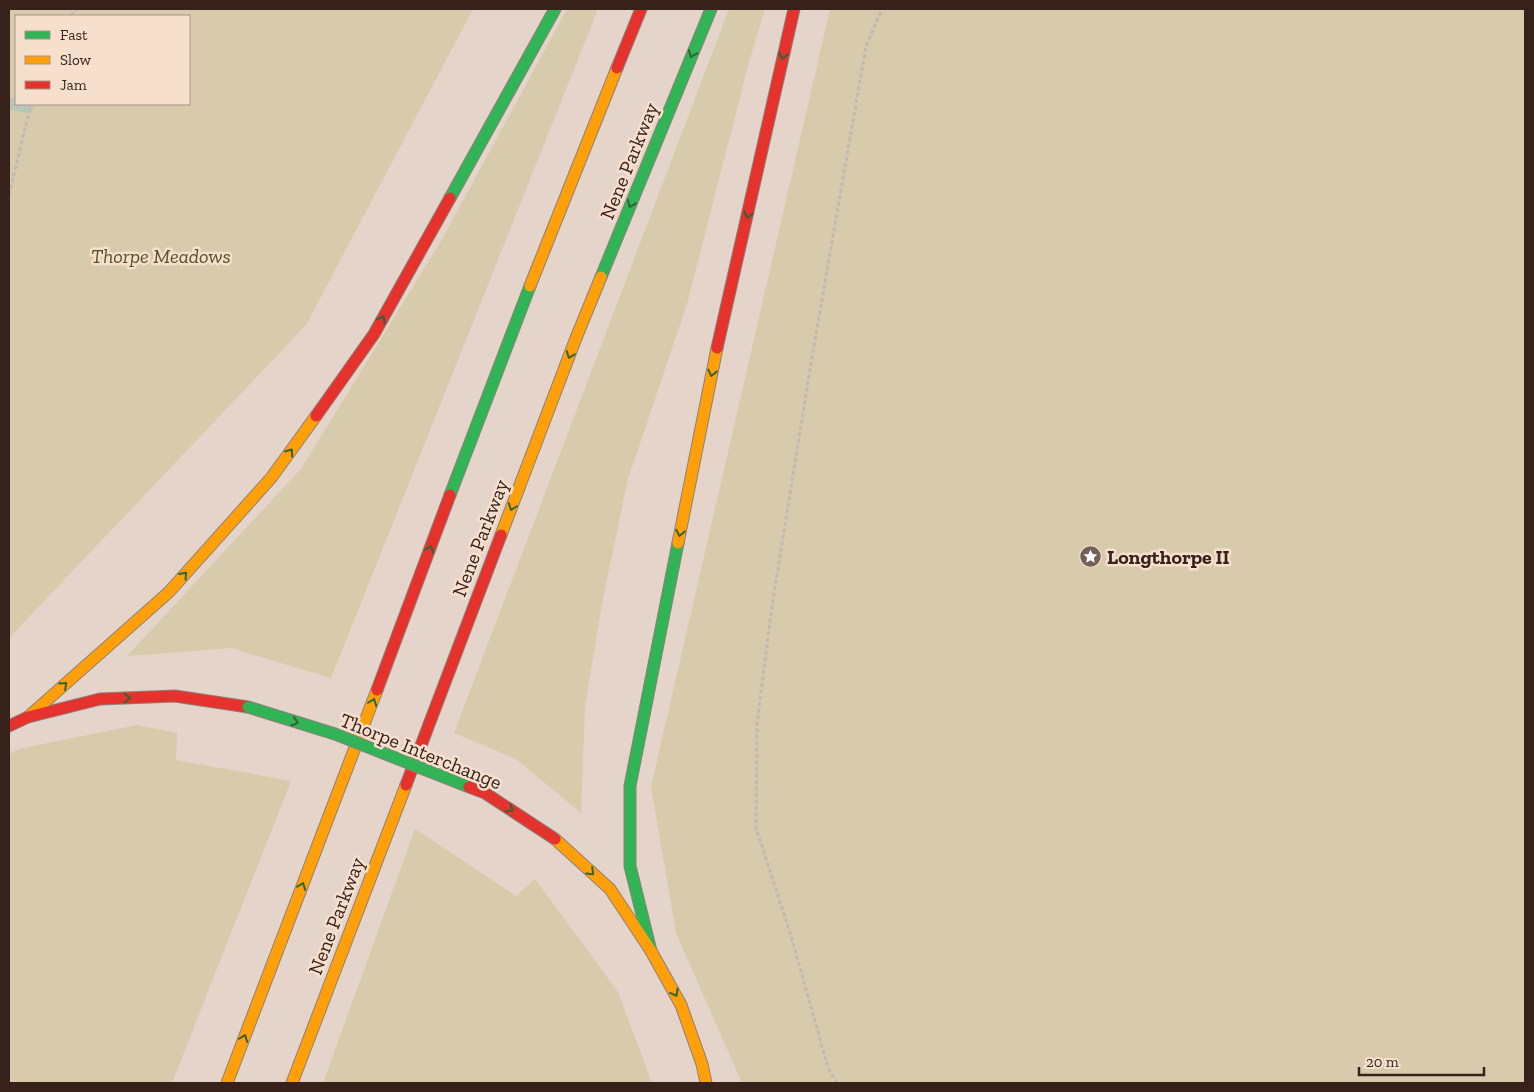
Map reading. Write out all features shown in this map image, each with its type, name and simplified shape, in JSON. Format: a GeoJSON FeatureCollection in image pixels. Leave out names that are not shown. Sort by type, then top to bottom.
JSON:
{"type":"FeatureCollection","features":[{"type":"Feature","properties":{"kind":"main road"},"geometry":{"type":"LineString","coordinates":[[28,718],[169,592],[272,478],[374,334],[555,9]]}},
{"type":"Feature","properties":{"kind":"main road"},"geometry":{"type":"LineString","coordinates":[[227,1083],[518,315],[640,9]]}},
{"type":"Feature","properties":{"kind":"main road","name":"Nene Parkway"},"geometry":{"type":"LineString","coordinates":[[292,1083],[576,338],[711,9]]}},
{"type":"Feature","properties":{"kind":"main road"},"geometry":{"type":"LineString","coordinates":[[651,951],[630,866],[630,786],[708,389],[794,9]]}},
{"type":"Feature","properties":{"kind":"main road","name":"Thorpe Interchange"},"geometry":{"type":"LineString","coordinates":[[9,726],[28,718],[100,699],[175,696],[248,708],[335,734],[485,793],[555,839],[610,890],[651,951],[681,1005],[702,1064],[706,1083]]}},
{"type":"Feature","properties":{"kind":"path"},"geometry":{"type":"LineString","coordinates":[[837,1083],[828,1068],[792,939],[756,828],[758,723],[772,606],[812,357],[866,46],[882,9]]}},
{"type":"Feature","properties":{"kind":"path"},"geometry":{"type":"LineString","coordinates":[[9,195],[31,105]]}},
{"type":"Feature","properties":{"kind":"green space","name":"Thorpe Meadows"},"geometry":{"type":"Polygon","coordinates":[[[9,9],[473,9],[306,325],[9,638],[9,9]]]}},
{"type":"Feature","properties":{"kind":"green space"},"geometry":{"type":"Polygon","coordinates":[[[567,9],[598,9],[331,678],[231,648],[127,656],[301,469],[441,241],[567,9]]]}},
{"type":"Feature","properties":{"kind":"green space"},"geometry":{"type":"Polygon","coordinates":[[[729,9],[765,9],[749,62],[687,304],[628,479],[603,598],[585,706],[581,813],[516,759],[454,733],[729,9]]]}},
{"type":"Feature","properties":{"kind":"green space"},"geometry":{"type":"Polygon","coordinates":[[[830,9],[1525,9],[1525,1083],[742,1083],[676,933],[651,787],[830,9]]]}},
{"type":"Feature","properties":{"kind":"green space"},"geometry":{"type":"Polygon","coordinates":[[[137,725],[177,733],[176,760],[291,781],[172,1083],[9,1083],[9,754],[19,749],[137,725]]]}},
{"type":"Feature","properties":{"kind":"green space"},"geometry":{"type":"Polygon","coordinates":[[[415,829],[516,896],[535,879],[618,992],[652,1083],[323,1083],[415,829]]]}},
{"type":"Feature","properties":{"kind":"waterway"},"geometry":{"type":"LineString","coordinates":[[9,103],[15,104]]}},
{"type":"Feature","properties":{"kind":"waterway"},"geometry":{"type":"LineString","coordinates":[[18,105],[27,107]]}},
{"type":"Feature","properties":{"kind":"traffic: fast"},"geometry":{"type":"LineString","coordinates":[[450,198],[555,9]]}},
{"type":"Feature","properties":{"kind":"traffic: fast"},"geometry":{"type":"LineString","coordinates":[[601,277],[711,9]]}},
{"type":"Feature","properties":{"kind":"traffic: fast"},"geometry":{"type":"LineString","coordinates":[[450,495],[530,286]]}},
{"type":"Feature","properties":{"kind":"traffic: fast"},"geometry":{"type":"LineString","coordinates":[[651,951],[630,866],[630,786],[678,543]]}},
{"type":"Feature","properties":{"kind":"traffic: fast"},"geometry":{"type":"LineString","coordinates":[[248,707],[335,734],[469,787]]}},
{"type":"Feature","properties":{"kind":"traffic: slow"},"geometry":{"type":"LineString","coordinates":[[530,286],[617,68]]}},
{"type":"Feature","properties":{"kind":"traffic: slow"},"geometry":{"type":"LineString","coordinates":[[501,535],[601,277]]}},
{"type":"Feature","properties":{"kind":"traffic: slow"},"geometry":{"type":"LineString","coordinates":[[678,543],[717,348]]}},
{"type":"Feature","properties":{"kind":"traffic: slow"},"geometry":{"type":"LineString","coordinates":[[28,717],[169,592],[271,478],[316,416]]}},
{"type":"Feature","properties":{"kind":"traffic: slow"},"geometry":{"type":"LineString","coordinates":[[227,1083],[377,690]]}},
{"type":"Feature","properties":{"kind":"traffic: slow"},"geometry":{"type":"LineString","coordinates":[[292,1083],[406,785]]}},
{"type":"Feature","properties":{"kind":"traffic: slow"},"geometry":{"type":"LineString","coordinates":[[555,839],[610,889],[651,951],[681,1005],[702,1064],[706,1083]]}},
{"type":"Feature","properties":{"kind":"traffic: jam"},"geometry":{"type":"LineString","coordinates":[[617,68],[641,9]]}},
{"type":"Feature","properties":{"kind":"traffic: jam"},"geometry":{"type":"LineString","coordinates":[[717,348],[794,9]]}},
{"type":"Feature","properties":{"kind":"traffic: jam"},"geometry":{"type":"LineString","coordinates":[[316,416],[374,334],[450,198]]}},
{"type":"Feature","properties":{"kind":"traffic: jam"},"geometry":{"type":"LineString","coordinates":[[377,690],[450,495]]}},
{"type":"Feature","properties":{"kind":"traffic: jam"},"geometry":{"type":"LineString","coordinates":[[406,785],[501,535]]}},
{"type":"Feature","properties":{"kind":"traffic: jam"},"geometry":{"type":"LineString","coordinates":[[9,726],[28,717],[100,699],[175,696],[248,707]]}},
{"type":"Feature","properties":{"kind":"traffic: jam"},"geometry":{"type":"LineString","coordinates":[[469,787],[485,793],[555,839]]}},
{"type":"Feature","properties":{"kind":"place","name":"Longthorpe II"},"geometry":{"type":"Point","coordinates":[1091,557]}}]}
